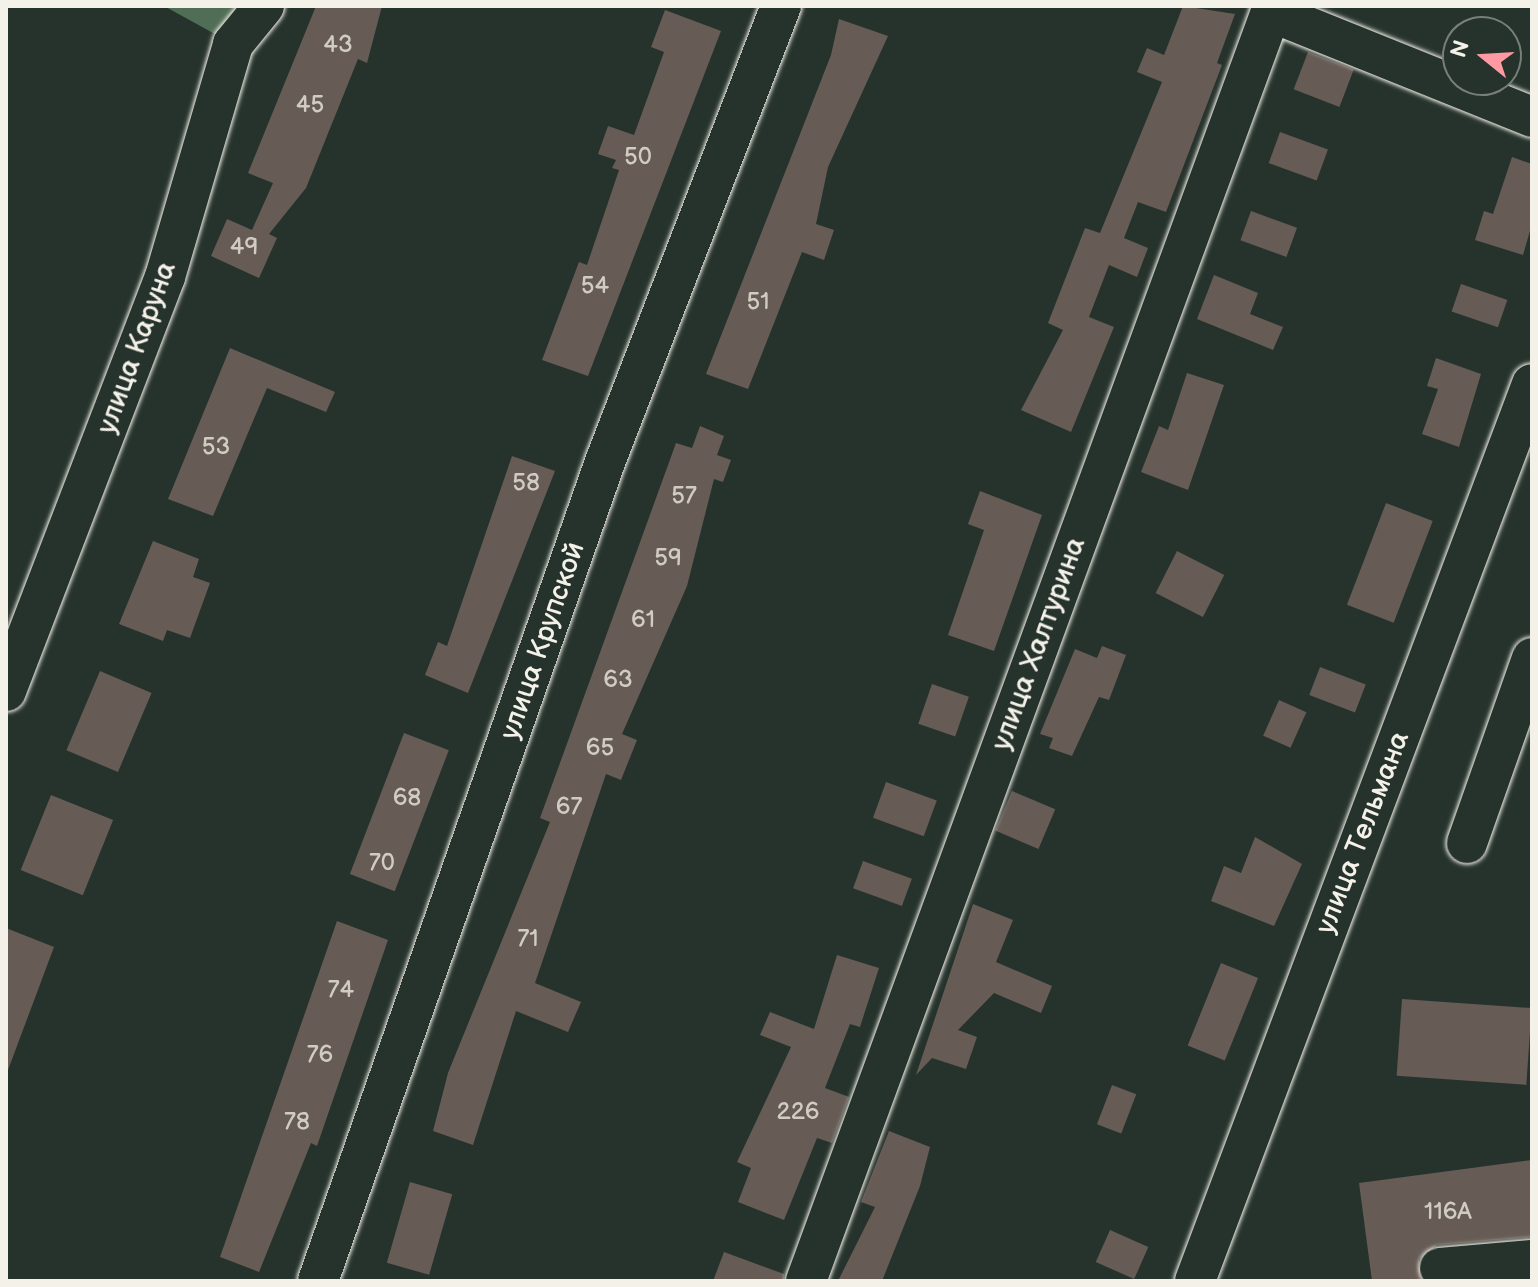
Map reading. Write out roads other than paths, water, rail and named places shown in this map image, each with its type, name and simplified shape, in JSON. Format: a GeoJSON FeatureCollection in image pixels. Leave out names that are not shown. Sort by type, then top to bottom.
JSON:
{"type":"FeatureCollection","features":[{"type":"Feature","properties":{"kind":"street","name":"улица Каруна"},"geometry":{"type":"LineString","coordinates":[[6,691],[165,277],[233,44],[264,6]]}},
{"type":"Feature","properties":{"kind":"street","name":"улица Крупской"},"geometry":{"type":"LineString","coordinates":[[318,1281],[605,462],[781,6]]}},
{"type":"Feature","properties":{"kind":"street"},"geometry":{"type":"LineString","coordinates":[[1272,9],[1532,117]]}},
{"type":"Feature","properties":{"kind":"street","name":"улица Халтурина"},"geometry":{"type":"LineString","coordinates":[[806,1281],[1272,9]]}},
{"type":"Feature","properties":{"kind":"street","name":"улица Тельмана"},"geometry":{"type":"LineString","coordinates":[[1195,1281],[1532,384]]}},
{"type":"Feature","properties":{"kind":"street"},"geometry":{"type":"LineString","coordinates":[[1467,843],[1532,658]]}},
{"type":"Feature","properties":{"kind":"street"},"geometry":{"type":"LineString","coordinates":[[1440,1268],[1532,1260]]}}]}
